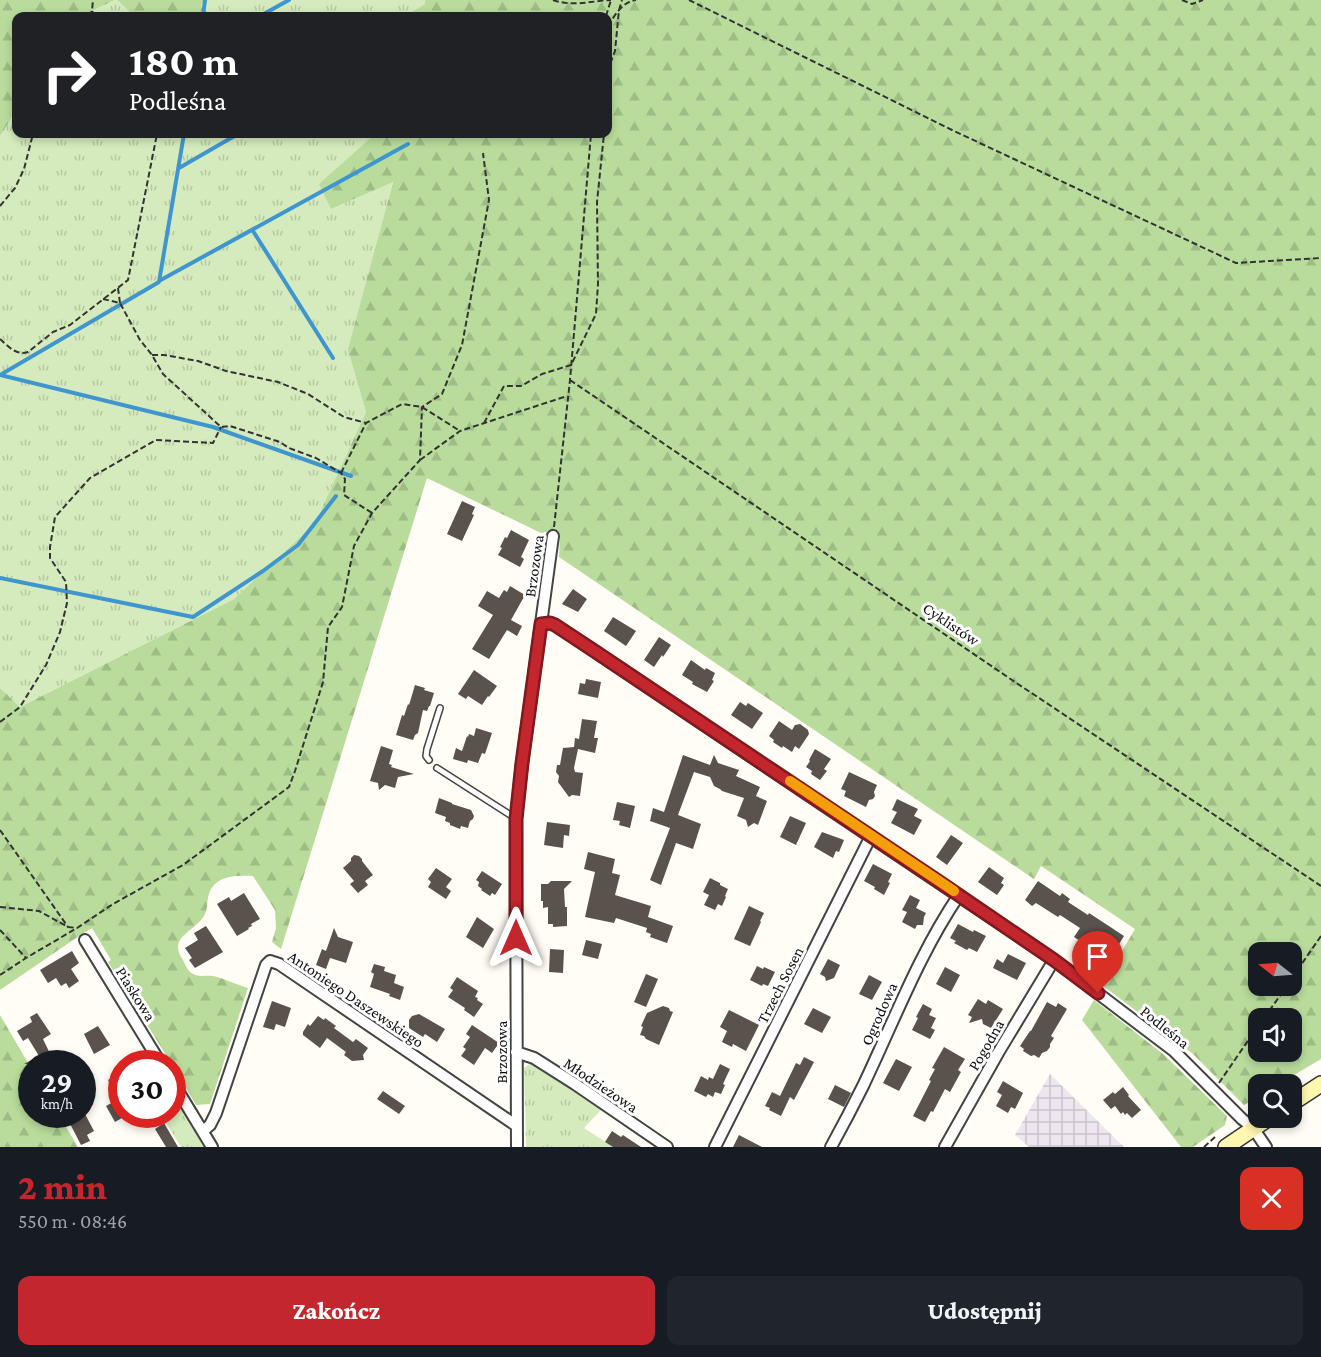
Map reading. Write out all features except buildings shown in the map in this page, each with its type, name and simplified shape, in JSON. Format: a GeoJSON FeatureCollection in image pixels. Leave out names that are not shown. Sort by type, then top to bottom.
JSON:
{"type":"FeatureCollection","features":[{"type":"Feature","properties":{"kind":"street","name":"Brzozowa"},"geometry":{"type":"LineString","coordinates":[[517,1147],[516,819],[554,536]]}},
{"type":"Feature","properties":{"kind":"street","name":"Podleśna"},"geometry":{"type":"LineString","coordinates":[[541,624],[555,625],[1054,960],[1174,1051],[1248,1124]]}},
{"type":"Feature","properties":{"kind":"street","name":"Trzech Sosen"},"geometry":{"type":"LineString","coordinates":[[715,1147],[871,836]]}},
{"type":"Feature","properties":{"kind":"street","name":"Ogrodowa"},"geometry":{"type":"LineString","coordinates":[[831,1147],[863,1086],[904,993],[937,929],[959,895]]}},
{"type":"Feature","properties":{"kind":"street","name":"Piaskowa"},"geometry":{"type":"LineString","coordinates":[[85,940],[152,1050]]}},
{"type":"Feature","properties":{"kind":"street","name":"Pogodna"},"geometry":{"type":"LineString","coordinates":[[945,1147],[1054,960]]}},
{"type":"Feature","properties":{"kind":"street","name":"Antoniego Daszewskiego"},"geometry":{"type":"LineString","coordinates":[[203,1131],[210,1125],[216,1113],[266,965],[270,961],[279,964],[517,1126]]}},
{"type":"Feature","properties":{"kind":"street","name":"Młodzieżowa"},"geometry":{"type":"LineString","coordinates":[[516,1052],[534,1058],[667,1147]]}},
{"type":"Feature","properties":{"kind":"street"},"geometry":{"type":"LineString","coordinates":[[1302,1096],[1321,1084]]}},
{"type":"Feature","properties":{"kind":"street"},"geometry":{"type":"LineString","coordinates":[[186,1104],[212,1147]]}},
{"type":"Feature","properties":{"kind":"street","name":"Podleśna"},"geometry":{"type":"LineString","coordinates":[[1253,1128],[1266,1147]]}},
{"type":"Feature","properties":{"kind":"street"},"geometry":{"type":"LineString","coordinates":[[1226,1147],[1253,1128]]}},
{"type":"Feature","properties":{"kind":"lane"},"geometry":{"type":"LineString","coordinates":[[429,760],[426,756],[427,749],[440,708]]}},
{"type":"Feature","properties":{"kind":"lane"},"geometry":{"type":"LineString","coordinates":[[436,768],[516,819]]}},
{"type":"Feature","properties":{"kind":"path"},"geometry":{"type":"LineString","coordinates":[[92,11],[93,0]]}},
{"type":"Feature","properties":{"kind":"path"},"geometry":{"type":"LineString","coordinates":[[553,0],[578,4],[611,0]]}},
{"type":"Feature","properties":{"kind":"path"},"geometry":{"type":"LineString","coordinates":[[612,59],[622,0]]}},
{"type":"Feature","properties":{"kind":"path"},"geometry":{"type":"LineString","coordinates":[[612,20],[628,1],[636,0]]}},
{"type":"Feature","properties":{"kind":"path"},"geometry":{"type":"LineString","coordinates":[[689,0],[952,130],[1236,263],[1321,258]]}},
{"type":"Feature","properties":{"kind":"path"},"geometry":{"type":"LineString","coordinates":[[1182,0],[1192,4],[1203,0]]}},
{"type":"Feature","properties":{"kind":"path"},"geometry":{"type":"LineString","coordinates":[[0,206],[15,188],[24,169],[32,138]]}},
{"type":"Feature","properties":{"kind":"path"},"geometry":{"type":"LineString","coordinates":[[0,339],[15,352],[23,354],[28,352],[52,332],[70,325],[128,280],[156,138]]}},
{"type":"Feature","properties":{"kind":"path","name":"Brzozowa"},"geometry":{"type":"LineString","coordinates":[[554,536],[591,138]]}},
{"type":"Feature","properties":{"kind":"path"},"geometry":{"type":"LineString","coordinates":[[484,423],[504,386],[521,386],[542,374],[571,365],[596,314],[597,202],[604,138]]}},
{"type":"Feature","properties":{"kind":"path"},"geometry":{"type":"LineString","coordinates":[[422,406],[442,394],[462,345],[489,200],[483,153]]}},
{"type":"Feature","properties":{"kind":"path"},"geometry":{"type":"LineString","coordinates":[[118,288],[120,303],[140,340],[163,374],[221,427],[230,426],[280,442],[289,448],[316,458],[341,473],[345,479],[344,495],[372,513]]}},
{"type":"Feature","properties":{"kind":"path"},"geometry":{"type":"LineString","coordinates":[[104,299],[120,303]]}},
{"type":"Feature","properties":{"kind":"path"},"geometry":{"type":"LineString","coordinates":[[152,356],[164,355],[198,361],[226,371],[278,382],[308,394],[344,417],[366,423]]}},
{"type":"Feature","properties":{"kind":"path","name":"Cyklistów"},"geometry":{"type":"LineString","coordinates":[[570,380],[1012,680],[1321,886]]}},
{"type":"Feature","properties":{"kind":"path"},"geometry":{"type":"LineString","coordinates":[[0,975],[113,904],[183,865],[289,787],[322,682],[328,627],[342,607],[354,546],[372,513],[420,460],[460,431],[568,395]]}},
{"type":"Feature","properties":{"kind":"path"},"geometry":{"type":"LineString","coordinates":[[341,473],[366,423],[402,404],[422,406],[460,431]]}},
{"type":"Feature","properties":{"kind":"path"},"geometry":{"type":"LineString","coordinates":[[420,460],[422,406]]}},
{"type":"Feature","properties":{"kind":"path"},"geometry":{"type":"LineString","coordinates":[[0,722],[20,707],[46,665],[60,632],[67,603],[66,582],[50,558],[55,517],[90,478],[156,440],[213,443],[221,427]]}},
{"type":"Feature","properties":{"kind":"path"},"geometry":{"type":"LineString","coordinates":[[0,830],[68,927]]}},
{"type":"Feature","properties":{"kind":"path"},"geometry":{"type":"LineString","coordinates":[[0,907],[39,911],[68,927],[77,928],[85,940]]}},
{"type":"Feature","properties":{"kind":"path"},"geometry":{"type":"LineString","coordinates":[[0,930],[26,958]]}},
{"type":"Feature","properties":{"kind":"path"},"geometry":{"type":"LineString","coordinates":[[1302,964],[1321,936]]}},
{"type":"Feature","properties":{"kind":"path"},"geometry":{"type":"LineString","coordinates":[[1214,1090],[1248,1041]]}},
{"type":"Feature","properties":{"kind":"shaded area"},"geometry":{"type":"Polygon","coordinates":[[[1050,1074],[1124,1147],[1029,1147],[1015,1135],[1050,1074]]]}},
{"type":"Feature","properties":{"kind":"green space"},"geometry":{"type":"Polygon","coordinates":[[[0,0],[115,0],[90,12],[12,12],[12,117],[0,136],[0,0]]]}},
{"type":"Feature","properties":{"kind":"green space"},"geometry":{"type":"Polygon","coordinates":[[[117,0],[130,12],[90,12],[117,0]]]}},
{"type":"Feature","properties":{"kind":"green space"},"geometry":{"type":"Polygon","coordinates":[[[117,0],[204,0],[201,6],[208,12],[130,12],[117,0]]]}},
{"type":"Feature","properties":{"kind":"green space"},"geometry":{"type":"Polygon","coordinates":[[[204,0],[425,0],[425,4],[412,12],[208,12],[201,6],[204,0]]]}},
{"type":"Feature","properties":{"kind":"green space"},"geometry":{"type":"Polygon","coordinates":[[[425,0],[1321,0],[1321,1059],[1296,1074],[1248,1074],[1248,1103],[1244,1105],[1193,1054],[1102,985],[1135,929],[1041,866],[1034,879],[559,557],[560,534],[544,532],[543,534],[427,478],[281,949],[272,942],[276,928],[275,910],[253,876],[233,876],[216,883],[209,894],[204,916],[180,940],[179,952],[190,972],[198,976],[217,977],[248,988],[210,1104],[196,1105],[186,1088],[186,1050],[163,1050],[108,962],[111,960],[92,928],[0,990],[0,688],[20,707],[234,599],[315,523],[366,412],[348,349],[393,182],[331,209],[319,184],[371,138],[612,138],[612,12],[412,12],[425,4],[425,0]]]}},
{"type":"Feature","properties":{"kind":"green space"},"geometry":{"type":"Polygon","coordinates":[[[12,117],[12,138],[372,138],[331,209],[393,181],[349,349],[366,412],[315,523],[234,599],[20,707],[0,688],[0,136],[12,117]]]}},
{"type":"Feature","properties":{"kind":"green space"},"geometry":{"type":"Polygon","coordinates":[[[1094,1000],[1163,1054],[1227,1116],[1225,1125],[1193,1147],[1181,1147],[1082,1020],[1094,1000]]]}},
{"type":"Feature","properties":{"kind":"green space"},"geometry":{"type":"Polygon","coordinates":[[[0,1015],[20,1050],[18,1050],[18,1128],[67,1128],[78,1147],[0,1147],[0,1015]]]}},
{"type":"Feature","properties":{"kind":"green space"},"geometry":{"type":"Polygon","coordinates":[[[531,1063],[540,1066],[602,1109],[584,1128],[613,1147],[526,1147],[524,1068],[531,1063]]]}},
{"type":"Feature","properties":{"kind":"green space"},"geometry":{"type":"Polygon","coordinates":[[[186,1114],[206,1147],[181,1147],[169,1128],[186,1128],[186,1114]]]}},
{"type":"Feature","properties":{"kind":"waterway"},"geometry":{"type":"LineString","coordinates":[[204,12],[205,0]]}},
{"type":"Feature","properties":{"kind":"waterway"},"geometry":{"type":"LineString","coordinates":[[267,12],[289,0]]}},
{"type":"Feature","properties":{"kind":"waterway"},"geometry":{"type":"LineString","coordinates":[[0,375],[159,282],[183,138]]}},
{"type":"Feature","properties":{"kind":"waterway"},"geometry":{"type":"LineString","coordinates":[[179,168],[231,138]]}},
{"type":"Feature","properties":{"kind":"waterway"},"geometry":{"type":"LineString","coordinates":[[159,281],[408,144]]}},
{"type":"Feature","properties":{"kind":"waterway"},"geometry":{"type":"LineString","coordinates":[[253,231],[333,358]]}},
{"type":"Feature","properties":{"kind":"waterway"},"geometry":{"type":"LineString","coordinates":[[0,375],[213,427],[351,476]]}},
{"type":"Feature","properties":{"kind":"waterway"},"geometry":{"type":"LineString","coordinates":[[0,578],[193,617],[298,545],[336,496]]}},
{"type":"Feature","properties":{"kind":"slow traffic"},"geometry":{"type":"LineString","coordinates":[[790,781],[954,891]]}},
{"type":"Feature","properties":{"kind":"route"},"geometry":{"type":"LineString","coordinates":[[516,938],[516,819],[522,763],[541,624],[550,623],[941,883],[1098,993]]}}]}
